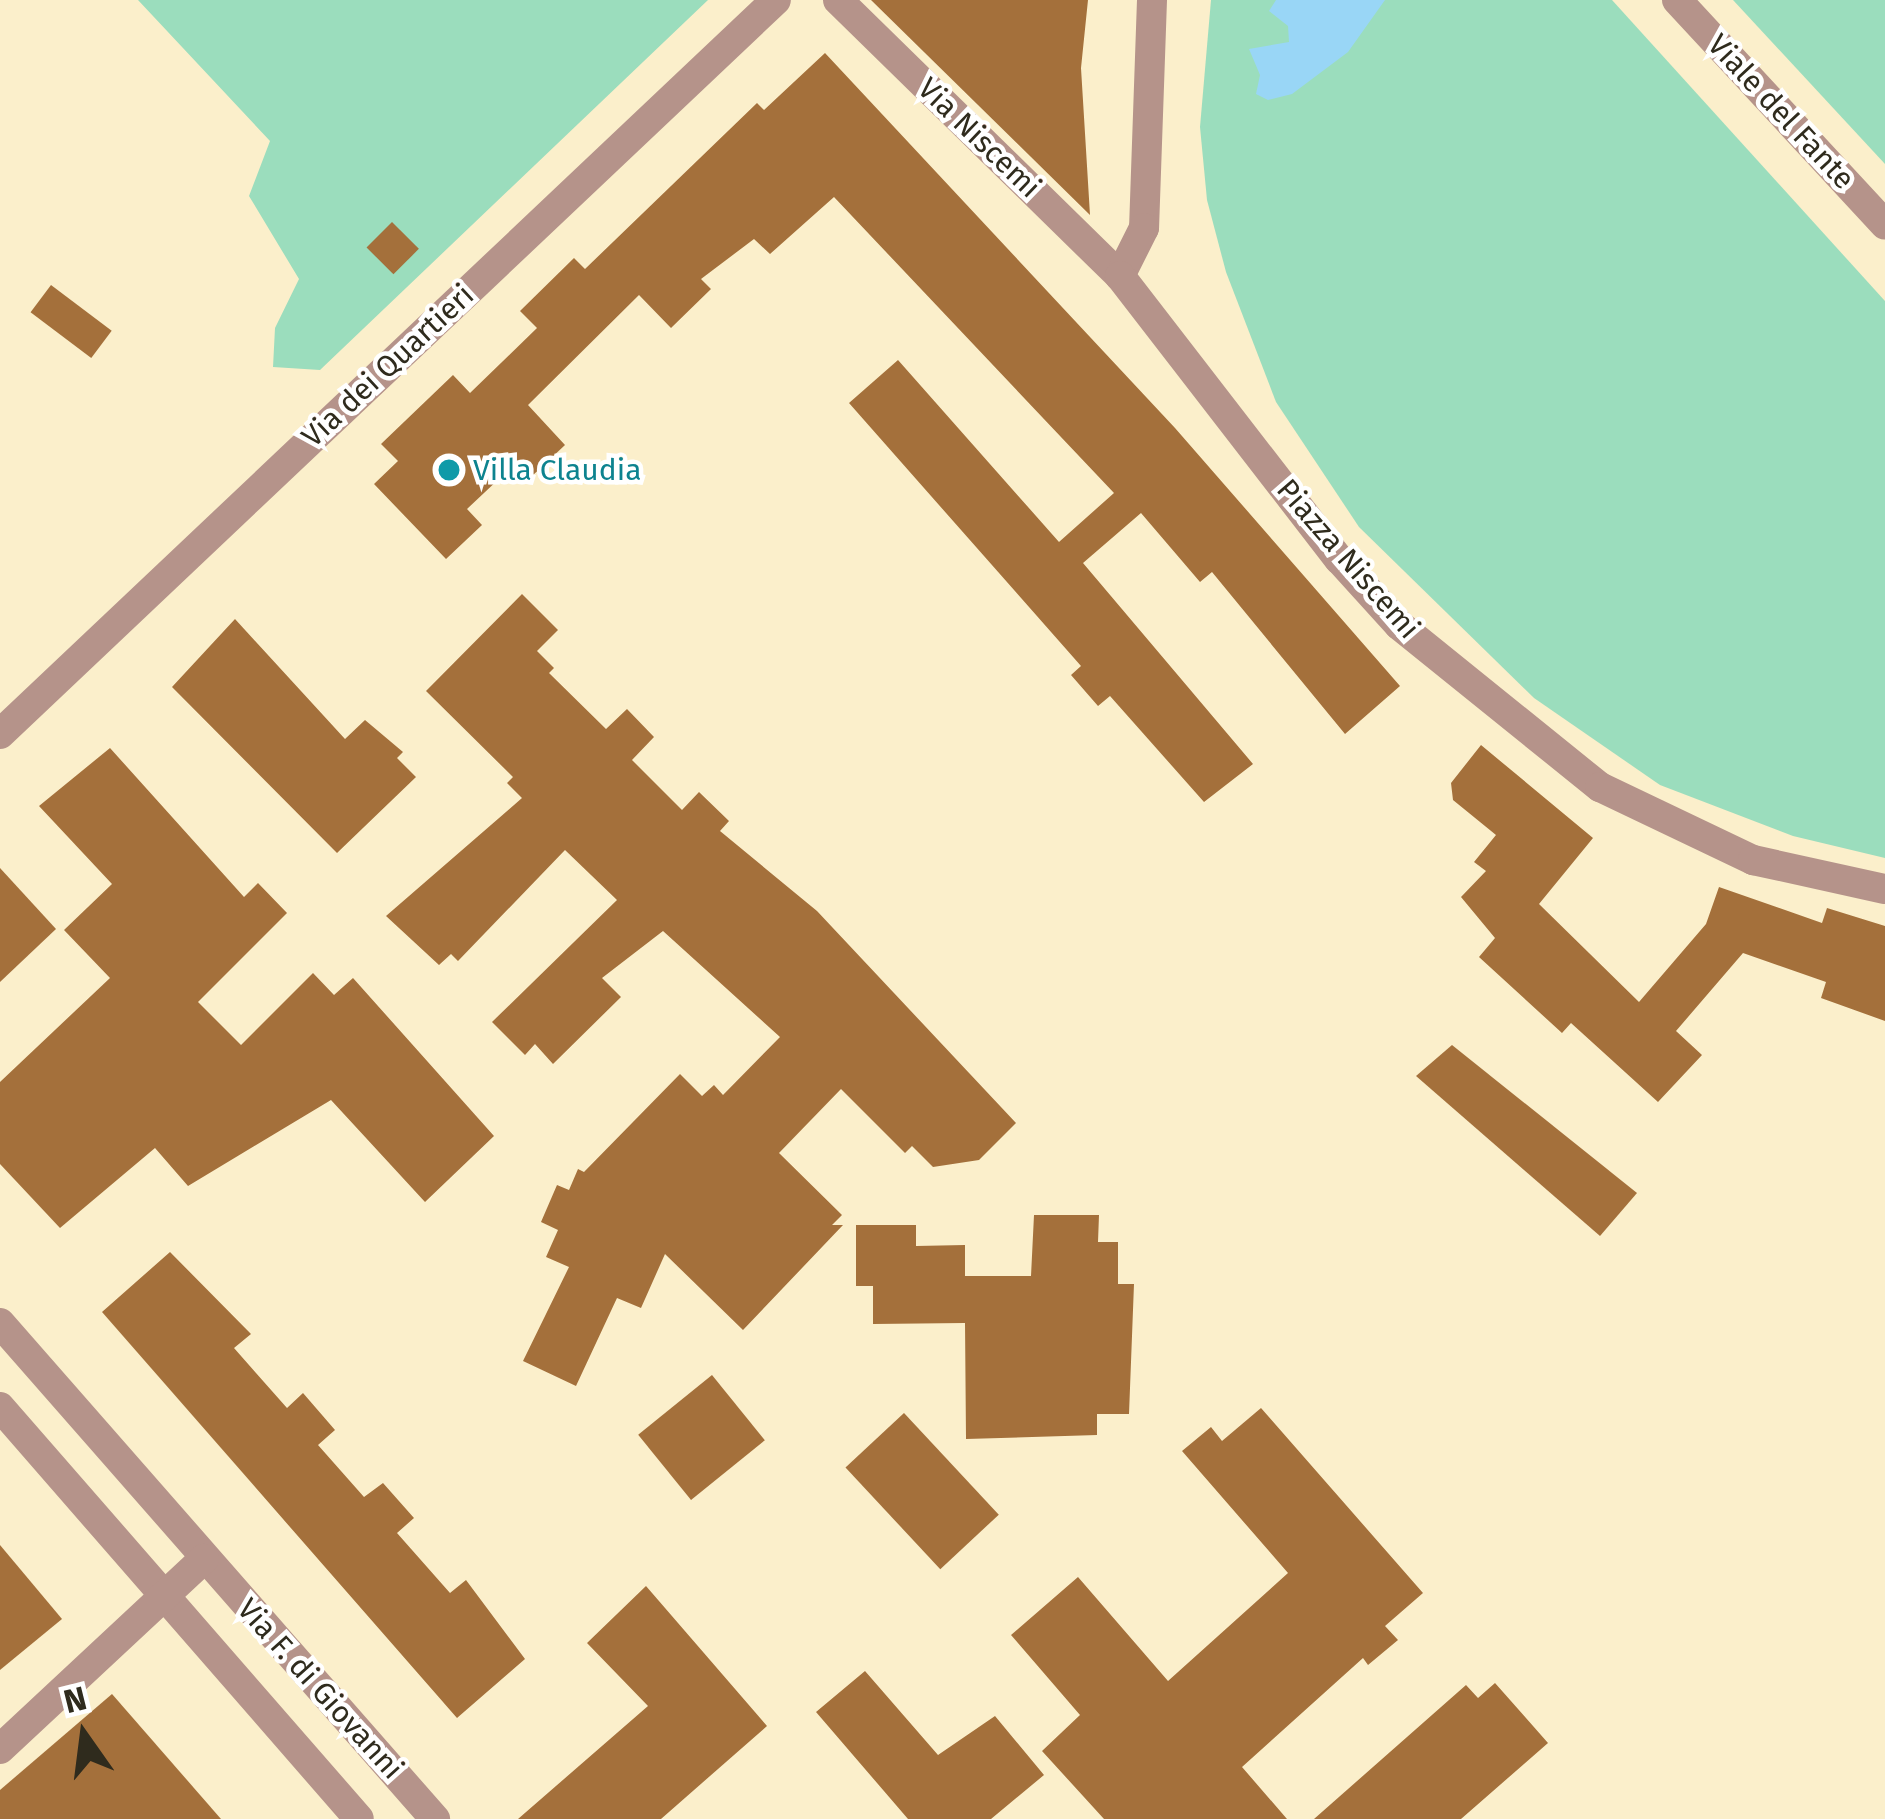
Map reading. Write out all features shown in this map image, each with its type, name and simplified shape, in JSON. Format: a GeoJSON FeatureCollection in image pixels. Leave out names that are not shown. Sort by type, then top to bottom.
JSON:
{"type":"FeatureCollection","features":[{"type":"Feature","properties":{"kind":"street","name":"Via dei Quartieri"},"geometry":{"type":"LineString","coordinates":[[0,734],[776,0]]}},
{"type":"Feature","properties":{"kind":"street","name":"Via Niscemi"},"geometry":{"type":"LineString","coordinates":[[838,0],[1120,276]]}},
{"type":"Feature","properties":{"kind":"street"},"geometry":{"type":"LineString","coordinates":[[1120,276],[1144,228],[1152,0]]}},
{"type":"Feature","properties":{"kind":"street","name":"Viale del Fante"},"geometry":{"type":"LineString","coordinates":[[1677,0],[1885,225]]}},
{"type":"Feature","properties":{"kind":"street","name":"Piazza Niscemi"},"geometry":{"type":"LineString","coordinates":[[1120,276],[1340,559],[1399,625],[1532,739],[1677,830],[1753,860],[1885,889]]}},
{"type":"Feature","properties":{"kind":"street","name":"Via F. di Giovanni"},"geometry":{"type":"LineString","coordinates":[[0,1323],[435,1819]]}},
{"type":"Feature","properties":{"kind":"street","name":"Via F. di Giovanni"},"geometry":{"type":"LineString","coordinates":[[0,1408],[359,1819]]}},
{"type":"Feature","properties":{"kind":"street"},"geometry":{"type":"LineString","coordinates":[[0,1749],[204,1559]]}},
{"type":"Feature","properties":{"kind":"green space"},"geometry":{"type":"Polygon","coordinates":[[[138,0],[708,0],[320,370],[273,367],[275,328],[299,279],[249,196],[270,141],[138,0]]]}},
{"type":"Feature","properties":{"kind":"green space"},"geometry":{"type":"Polygon","coordinates":[[[1211,0],[1612,0],[1885,301],[1885,858],[1793,836],[1660,785],[1534,698],[1359,527],[1276,402],[1226,272],[1207,200],[1200,127],[1211,0]]]}},
{"type":"Feature","properties":{"kind":"green space"},"geometry":{"type":"Polygon","coordinates":[[[1733,0],[1885,0],[1885,164],[1733,0]]]}},
{"type":"Feature","properties":{"kind":"water"},"geometry":{"type":"Polygon","coordinates":[[[1276,0],[1385,0],[1348,52],[1292,94],[1268,100],[1256,94],[1260,75],[1249,49],[1289,42],[1288,26],[1269,11],[1276,0]]]}},
{"type":"Feature","properties":{"kind":"building"},"geometry":{"type":"Polygon","coordinates":[[[871,0],[1088,0],[1081,68],[1090,215],[871,0]]]}},
{"type":"Feature","properties":{"kind":"building"},"geometry":{"type":"Polygon","coordinates":[[[825,53],[1175,428],[1400,686],[1345,734],[1212,572],[1200,582],[1141,513],[1083,563],[1253,764],[1204,802],[1110,696],[1098,706],[1071,675],[1081,666],[849,403],[898,360],[1059,542],[1114,493],[834,197],[770,254],[754,239],[701,279],[711,289],[671,328],[639,295],[528,405],[565,445],[531,477],[517,462],[467,509],[482,525],[446,559],[374,484],[398,461],[381,444],[453,375],[470,393],[537,328],[520,311],[574,258],[585,269],[757,103],[764,110],[825,53]]]}},
{"type":"Feature","properties":{"kind":"building"},"geometry":{"type":"Polygon","coordinates":[[[392,222],[419,249],[393,274],[367,247],[392,222]]]}},
{"type":"Feature","properties":{"kind":"building"},"geometry":{"type":"Polygon","coordinates":[[[51,285],[112,331],[91,358],[31,312],[51,285]]]}},
{"type":"Feature","properties":{"kind":"building"},"geometry":{"type":"Polygon","coordinates":[[[522,594],[558,630],[537,651],[554,668],[549,673],[606,729],[627,709],[654,737],[632,760],[682,810],[699,792],[729,821],[720,831],[817,911],[1016,1123],[979,1160],[933,1167],[912,1146],[905,1153],[841,1089],[779,1153],[842,1215],[832,1225],[843,1225],[743,1330],[665,1254],[641,1308],[617,1298],[576,1386],[523,1361],[569,1267],[546,1257],[558,1230],[541,1222],[557,1185],[569,1190],[578,1169],[584,1172],[680,1074],[702,1096],[714,1085],[723,1095],[780,1037],[663,931],[602,978],[621,997],[553,1064],[535,1044],[525,1055],[492,1022],[617,900],[565,850],[458,961],[451,954],[439,965],[386,916],[522,798],[507,783],[513,777],[426,691],[522,594]]]}},
{"type":"Feature","properties":{"kind":"building"},"geometry":{"type":"Polygon","coordinates":[[[235,619],[345,739],[365,720],[403,752],[397,758],[416,777],[337,853],[172,687],[235,619]]]}},
{"type":"Feature","properties":{"kind":"building"},"geometry":{"type":"Polygon","coordinates":[[[1481,745],[1593,838],[1539,904],[1639,1002],[1706,924],[1719,887],[1822,923],[1827,908],[1885,926],[1885,1021],[1821,998],[1826,982],[1743,953],[1676,1031],[1702,1055],[1658,1102],[1571,1023],[1562,1033],[1479,957],[1495,938],[1461,897],[1486,871],[1474,862],[1496,835],[1453,800],[1451,783],[1481,745]]]}},
{"type":"Feature","properties":{"kind":"building"},"geometry":{"type":"Polygon","coordinates":[[[110,748],[244,897],[258,883],[287,913],[198,1002],[241,1045],[313,973],[334,995],[353,978],[494,1136],[425,1202],[331,1100],[188,1186],[155,1148],[60,1228],[0,1164],[0,1082],[110,978],[64,930],[112,884],[39,806],[110,748]]]}},
{"type":"Feature","properties":{"kind":"building"},"geometry":{"type":"Polygon","coordinates":[[[0,868],[56,929],[0,982],[0,868]]]}},
{"type":"Feature","properties":{"kind":"building"},"geometry":{"type":"Polygon","coordinates":[[[1452,1045],[1637,1193],[1600,1236],[1416,1076],[1452,1045]]]}},
{"type":"Feature","properties":{"kind":"building"},"geometry":{"type":"Polygon","coordinates":[[[1034,1215],[1099,1215],[1098,1242],[1118,1242],[1118,1284],[1134,1284],[1129,1414],[1097,1414],[1097,1435],[966,1439],[965,1323],[873,1324],[873,1286],[856,1286],[856,1225],[916,1225],[916,1246],[965,1245],[965,1276],[1031,1276],[1034,1215]]]}},
{"type":"Feature","properties":{"kind":"building"},"geometry":{"type":"Polygon","coordinates":[[[170,1252],[251,1334],[234,1348],[287,1408],[303,1393],[335,1430],[318,1445],[364,1497],[383,1483],[414,1518],[397,1533],[450,1593],[466,1580],[525,1659],[457,1718],[102,1312],[170,1252]]]}},
{"type":"Feature","properties":{"kind":"building"},"geometry":{"type":"Polygon","coordinates":[[[712,1375],[765,1440],[691,1500],[638,1435],[712,1375]]]}},
{"type":"Feature","properties":{"kind":"building"},"geometry":{"type":"Polygon","coordinates":[[[1261,1408],[1423,1593],[1385,1626],[1398,1640],[1368,1665],[1363,1658],[1242,1767],[1287,1819],[1104,1819],[1042,1751],[1080,1715],[1011,1635],[1078,1577],[1168,1681],[1288,1573],[1182,1451],[1211,1427],[1222,1441],[1261,1408]]]}},
{"type":"Feature","properties":{"kind":"building"},"geometry":{"type":"Polygon","coordinates":[[[904,1413],[999,1515],[940,1569],[845,1468],[904,1413]]]}},
{"type":"Feature","properties":{"kind":"building"},"geometry":{"type":"Polygon","coordinates":[[[0,1545],[62,1619],[0,1670],[0,1545]]]}},
{"type":"Feature","properties":{"kind":"building"},"geometry":{"type":"Polygon","coordinates":[[[646,1586],[767,1726],[661,1819],[518,1819],[648,1706],[587,1643],[646,1586]]]}},
{"type":"Feature","properties":{"kind":"building"},"geometry":{"type":"Polygon","coordinates":[[[865,1671],[938,1755],[995,1716],[1044,1775],[991,1819],[908,1819],[816,1712],[865,1671]]]}},
{"type":"Feature","properties":{"kind":"building"},"geometry":{"type":"Polygon","coordinates":[[[1495,1683],[1548,1743],[1461,1819],[1314,1819],[1466,1685],[1478,1698],[1495,1683]]]}},
{"type":"Feature","properties":{"kind":"building"},"geometry":{"type":"Polygon","coordinates":[[[112,1694],[221,1819],[0,1819],[0,1790],[112,1694]]]}},
{"type":"Feature","properties":{"kind":"place","name":"Villa Claudia"},"geometry":{"type":"Point","coordinates":[449,470]}}]}
